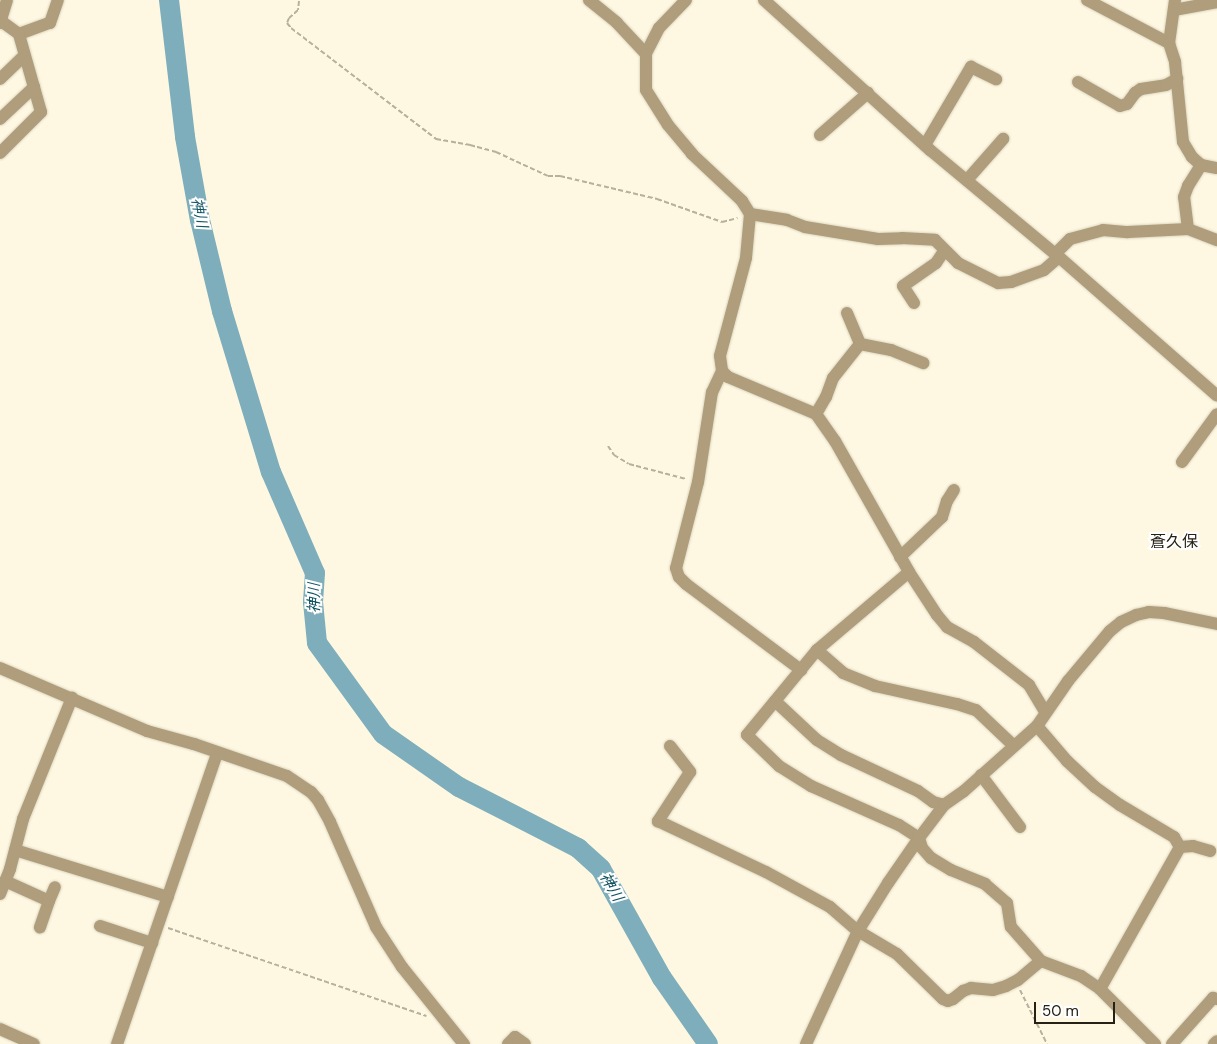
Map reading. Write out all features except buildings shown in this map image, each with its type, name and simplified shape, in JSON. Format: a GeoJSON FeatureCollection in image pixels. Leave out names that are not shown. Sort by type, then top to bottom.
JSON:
{"type":"FeatureCollection","features":[{"type":"Feature","properties":{"kind":"street"},"geometry":{"type":"LineString","coordinates":[[0,153],[41,112],[18,34],[0,22],[7,0]]}},
{"type":"Feature","properties":{"kind":"street"},"geometry":{"type":"LineString","coordinates":[[18,34],[50,23],[58,0]]}},
{"type":"Feature","properties":{"kind":"street"},"geometry":{"type":"LineString","coordinates":[[590,0],[617,23],[646,54]]}},
{"type":"Feature","properties":{"kind":"street"},"geometry":{"type":"LineString","coordinates":[[686,0],[659,28],[646,54],[646,90],[668,125],[692,154],[742,201],[750,214],[746,258],[720,356],[722,371],[712,392],[698,482],[676,568],[679,577],[801,670]]}},
{"type":"Feature","properties":{"kind":"street"},"geometry":{"type":"LineString","coordinates":[[764,0],[925,145],[1057,256],[1217,396]]}},
{"type":"Feature","properties":{"kind":"street"},"geometry":{"type":"LineString","coordinates":[[1087,0],[1169,43]]}},
{"type":"Feature","properties":{"kind":"street"},"geometry":{"type":"LineString","coordinates":[[1217,2],[1174,5],[1169,43],[1176,62],[1183,142],[1192,157],[1201,165],[1217,168]]}},
{"type":"Feature","properties":{"kind":"street"},"geometry":{"type":"LineString","coordinates":[[0,79],[24,56]]}},
{"type":"Feature","properties":{"kind":"street"},"geometry":{"type":"LineString","coordinates":[[925,145],[971,67],[996,79]]}},
{"type":"Feature","properties":{"kind":"street"},"geometry":{"type":"LineString","coordinates":[[1078,82],[1120,106],[1127,104],[1140,89],[1166,85],[1177,79]]}},
{"type":"Feature","properties":{"kind":"street"},"geometry":{"type":"LineString","coordinates":[[0,119],[34,87]]}},
{"type":"Feature","properties":{"kind":"street"},"geometry":{"type":"LineString","coordinates":[[820,135],[868,93]]}},
{"type":"Feature","properties":{"kind":"street"},"geometry":{"type":"LineString","coordinates":[[967,180],[1003,139]]}},
{"type":"Feature","properties":{"kind":"street"},"geometry":{"type":"LineString","coordinates":[[1188,228],[1184,197],[1188,186],[1201,165]]}},
{"type":"Feature","properties":{"kind":"street"},"geometry":{"type":"LineString","coordinates":[[750,214],[787,220],[805,227],[878,239],[935,240],[958,263],[998,283],[1011,282],[1044,270],[1070,240],[1091,232],[1188,228],[1217,240]]}},
{"type":"Feature","properties":{"kind":"street"},"geometry":{"type":"LineString","coordinates":[[914,304],[903,286],[936,263],[944,251]]}},
{"type":"Feature","properties":{"kind":"street"},"geometry":{"type":"LineString","coordinates":[[847,313],[860,344]]}},
{"type":"Feature","properties":{"kind":"street"},"geometry":{"type":"LineString","coordinates":[[816,414],[834,378],[860,344]]}},
{"type":"Feature","properties":{"kind":"street"},"geometry":{"type":"LineString","coordinates":[[860,344],[891,350],[923,364]]}},
{"type":"Feature","properties":{"kind":"street"},"geometry":{"type":"LineString","coordinates":[[722,371],[728,377],[816,414],[835,441],[909,572],[947,628],[974,642],[1029,685],[1045,712]]}},
{"type":"Feature","properties":{"kind":"street"},"geometry":{"type":"LineString","coordinates":[[1182,462],[1217,414]]}},
{"type":"Feature","properties":{"kind":"street"},"geometry":{"type":"LineString","coordinates":[[900,556],[942,517],[947,501],[954,490]]}},
{"type":"Feature","properties":{"kind":"street"},"geometry":{"type":"LineString","coordinates":[[909,572],[817,650],[747,735],[779,766],[811,786],[900,825],[919,838],[922,848],[931,858],[951,870],[985,884],[1007,903],[1011,927],[1041,961],[1081,976],[1100,989],[1155,1044]]}},
{"type":"Feature","properties":{"kind":"street"},"geometry":{"type":"LineString","coordinates":[[806,1044],[858,931],[919,838],[944,805],[1037,726],[1045,712],[1092,652],[1121,622],[1136,615],[1149,612],[1164,613],[1217,624]]}},
{"type":"Feature","properties":{"kind":"street"},"geometry":{"type":"LineString","coordinates":[[817,650],[843,672],[875,686],[976,710],[1013,746]]}},
{"type":"Feature","properties":{"kind":"street"},"geometry":{"type":"LineString","coordinates":[[0,668],[147,731],[287,776],[301,784],[318,800],[376,927],[402,967],[464,1044]]}},
{"type":"Feature","properties":{"kind":"street"},"geometry":{"type":"LineString","coordinates":[[0,894],[23,819],[72,698]]}},
{"type":"Feature","properties":{"kind":"street"},"geometry":{"type":"LineString","coordinates":[[775,701],[817,740],[841,754],[918,791],[933,802],[944,805]]}},
{"type":"Feature","properties":{"kind":"street"},"geometry":{"type":"LineString","coordinates":[[1037,726],[1067,761],[1096,787],[1120,805],[1174,837],[1180,847]]}},
{"type":"Feature","properties":{"kind":"street"},"geometry":{"type":"LineString","coordinates":[[670,746],[690,772],[658,821],[806,893],[830,907],[858,931],[897,954],[913,971],[948,1001],[971,988],[993,990],[1016,981],[1041,961]]}},
{"type":"Feature","properties":{"kind":"street"},"geometry":{"type":"LineString","coordinates":[[117,1044],[217,753]]}},
{"type":"Feature","properties":{"kind":"street"},"geometry":{"type":"LineString","coordinates":[[981,775],[1020,827]]}},
{"type":"Feature","properties":{"kind":"street"},"geometry":{"type":"LineString","coordinates":[[1180,847],[1193,846],[1210,851]]}},
{"type":"Feature","properties":{"kind":"street"},"geometry":{"type":"LineString","coordinates":[[1100,989],[1180,847]]}},
{"type":"Feature","properties":{"kind":"street"},"geometry":{"type":"LineString","coordinates":[[15,850],[168,897]]}},
{"type":"Feature","properties":{"kind":"street"},"geometry":{"type":"LineString","coordinates":[[5,881],[50,901]]}},
{"type":"Feature","properties":{"kind":"street"},"geometry":{"type":"LineString","coordinates":[[40,927],[55,887]]}},
{"type":"Feature","properties":{"kind":"street"},"geometry":{"type":"LineString","coordinates":[[100,926],[152,943]]}},
{"type":"Feature","properties":{"kind":"street"},"geometry":{"type":"LineString","coordinates":[[1172,1044],[1213,998],[1217,998]]}},
{"type":"Feature","properties":{"kind":"street"},"geometry":{"type":"LineString","coordinates":[[0,1029],[34,1044]]}},
{"type":"Feature","properties":{"kind":"street"},"geometry":{"type":"LineString","coordinates":[[508,1044],[515,1037],[525,1044]]}},
{"type":"Feature","properties":{"kind":"path"},"geometry":{"type":"LineString","coordinates":[[299,1],[298,10],[289,18],[287,23],[291,28],[436,139],[496,152],[548,176],[560,176],[657,199],[722,222],[750,214]]}},
{"type":"Feature","properties":{"kind":"path"},"geometry":{"type":"LineString","coordinates":[[608,446],[614,455],[629,464],[698,482]]}},
{"type":"Feature","properties":{"kind":"path"},"geometry":{"type":"LineString","coordinates":[[158,925],[430,1018]]}},
{"type":"Feature","properties":{"kind":"path"},"geometry":{"type":"LineString","coordinates":[[1016,981],[1047,1044]]}},
{"type":"Feature","properties":{"kind":"waterway","name":"神川"},"geometry":{"type":"LineString","coordinates":[[169,0],[185,137],[200,220],[222,311],[271,472],[315,573],[313,602],[317,643],[383,734],[459,787],[578,848],[601,869],[662,978],[708,1044]]}},
{"type":"Feature","properties":{"kind":"district","name":"蒼久保"},"geometry":{"type":"Point","coordinates":[1174,542]}}]}
